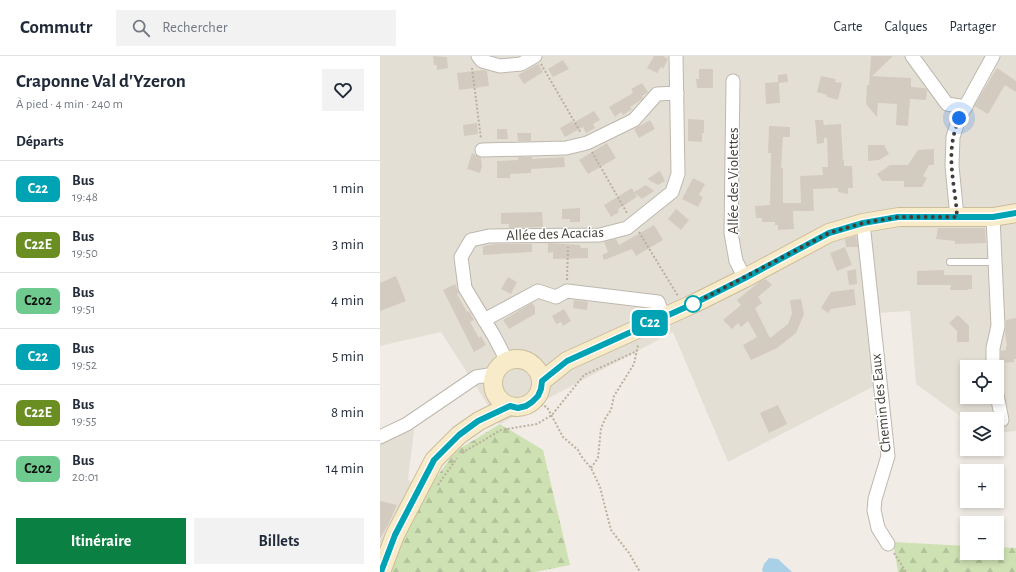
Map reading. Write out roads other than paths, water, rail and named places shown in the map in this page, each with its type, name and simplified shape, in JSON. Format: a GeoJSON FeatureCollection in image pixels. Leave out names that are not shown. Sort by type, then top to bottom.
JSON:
{"type":"FeatureCollection","features":[{"type":"Feature","properties":{"kind":"main road"},"geometry":{"type":"LineString","coordinates":[[542,381],[567,361],[745,278],[829,233],[863,223],[898,217],[993,217],[1016,213]]}},
{"type":"Feature","properties":{"kind":"main road"},"geometry":{"type":"LineString","coordinates":[[478,421],[498,375],[514,359],[530,362],[567,361]]}},
{"type":"Feature","properties":{"kind":"main road"},"geometry":{"type":"LineString","coordinates":[[498,375],[497,397],[502,403],[518,408],[526,406],[538,396],[542,381],[536,367],[530,362]]}},
{"type":"Feature","properties":{"kind":"main road"},"geometry":{"type":"LineString","coordinates":[[381,572],[395,535],[434,460],[459,435],[478,421],[510,406]]}},
{"type":"Feature","properties":{"kind":"street"},"geometry":{"type":"LineString","coordinates":[[478,56],[482,61],[500,66],[521,64],[535,56]]}},
{"type":"Feature","properties":{"kind":"street","name":"Allée des Acacias"},"geometry":{"type":"LineString","coordinates":[[498,375],[484,320],[465,288],[461,257],[471,240],[489,236],[600,235],[627,228],[672,192],[678,174],[676,56]]}},
{"type":"Feature","properties":{"kind":"street"},"geometry":{"type":"LineString","coordinates":[[912,56],[947,104],[966,107]]}},
{"type":"Feature","properties":{"kind":"street"},"geometry":{"type":"LineString","coordinates":[[957,217],[952,166],[953,138],[959,118],[994,56]]}},
{"type":"Feature","properties":{"kind":"street","name":"Allée des Violettes"},"geometry":{"type":"LineString","coordinates":[[733,82],[731,232],[736,261],[745,278]]}},
{"type":"Feature","properties":{"kind":"street"},"geometry":{"type":"LineString","coordinates":[[482,150],[566,148],[587,144],[634,120],[657,94],[676,93]]}},
{"type":"Feature","properties":{"kind":"street"},"geometry":{"type":"LineString","coordinates":[[993,217],[998,326],[993,348],[993,360]]}},
{"type":"Feature","properties":{"kind":"street","name":"Chemin des Eaux"},"geometry":{"type":"LineString","coordinates":[[863,223],[888,456],[874,510],[878,528],[888,544]]}},
{"type":"Feature","properties":{"kind":"street"},"geometry":{"type":"LineString","coordinates":[[484,320],[538,291],[658,302],[664,317]]}},
{"type":"Feature","properties":{"kind":"street"},"geometry":{"type":"LineString","coordinates":[[380,437],[407,424],[476,377],[498,375]]}},
{"type":"Feature","properties":{"kind":"lane"},"geometry":{"type":"LineString","coordinates":[[950,262],[995,262]]}},
{"type":"Feature","properties":{"kind":"water"},"geometry":{"type":"Polygon","coordinates":[[[769,558],[778,559],[792,572],[763,572],[762,570],[764,564],[769,558]]]}}]}
